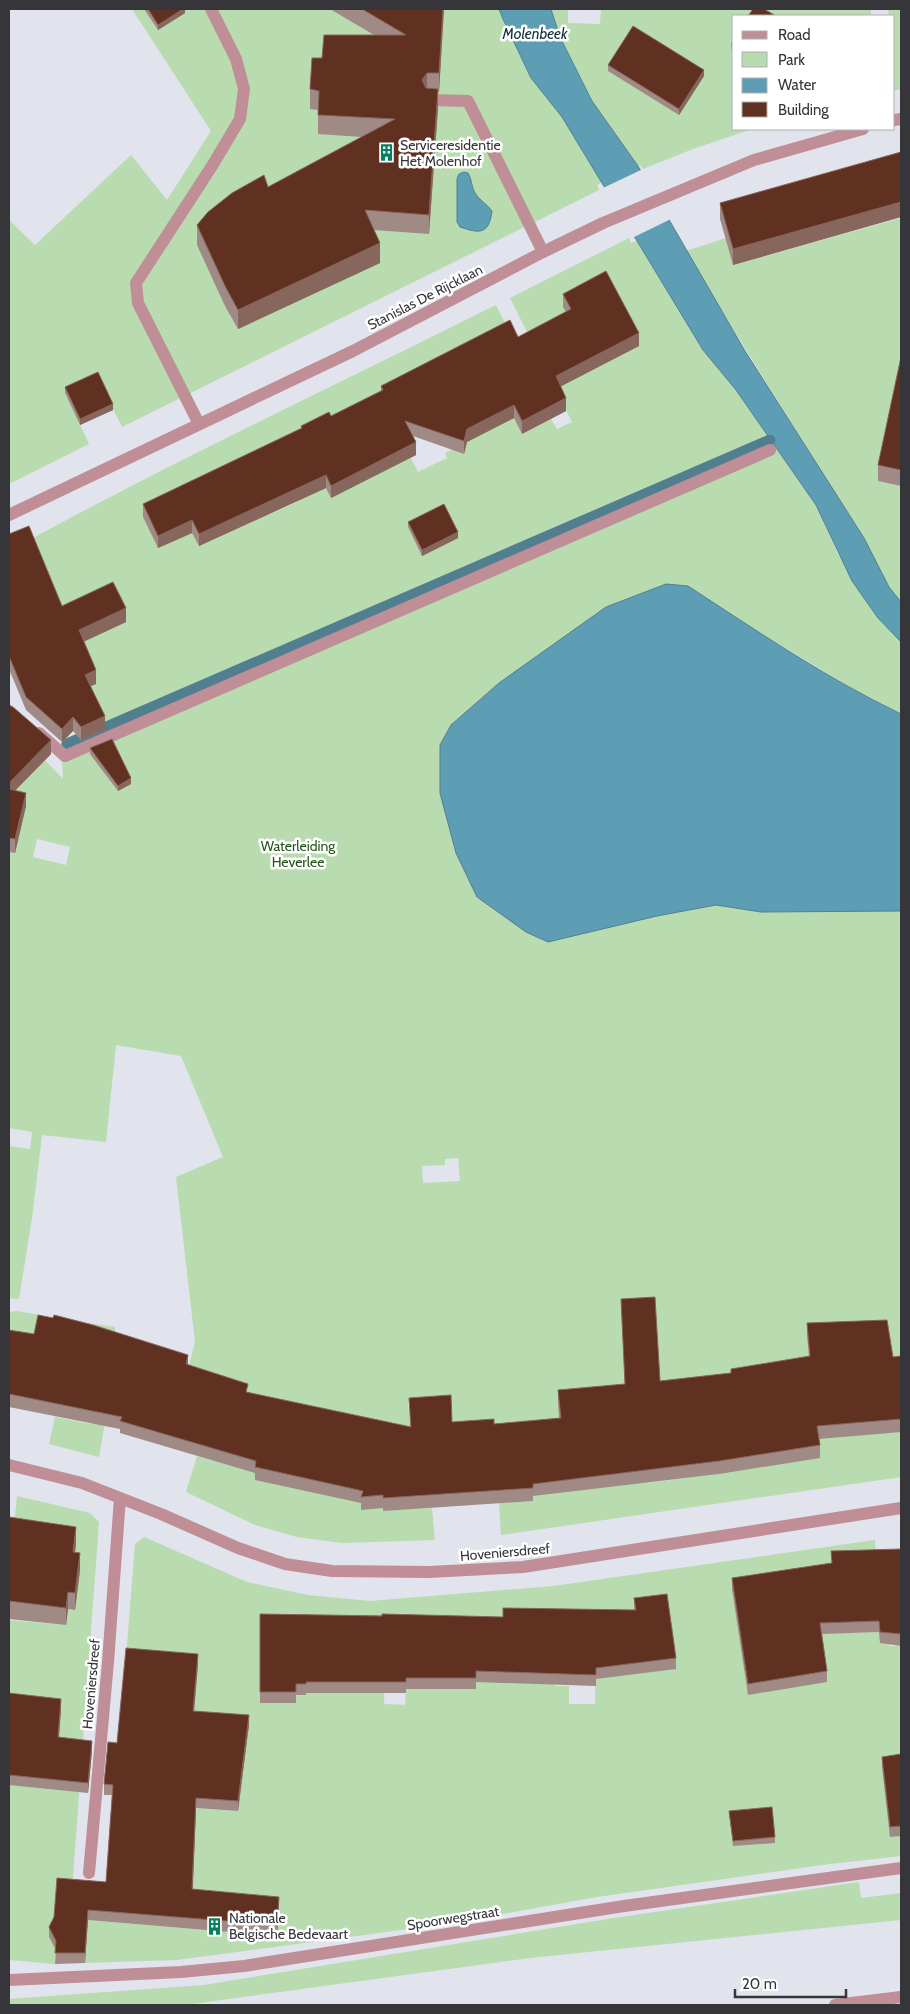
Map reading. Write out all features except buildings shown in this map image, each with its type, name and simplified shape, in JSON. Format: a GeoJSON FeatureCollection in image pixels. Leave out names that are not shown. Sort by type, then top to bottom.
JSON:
{"type":"FeatureCollection","features":[{"type":"Feature","properties":{"kind":"street"},"geometry":{"type":"LineString","coordinates":[[199,424],[141,310],[138,303],[136,283],[212,166],[240,119],[244,89],[236,59],[212,9]]}},
{"type":"Feature","properties":{"kind":"street"},"geometry":{"type":"LineString","coordinates":[[430,100],[468,101],[543,252]]}},
{"type":"Feature","properties":{"kind":"street","name":"Stanislas De Rijcklaan"},"geometry":{"type":"LineString","coordinates":[[9,515],[352,351],[602,223],[754,160],[859,130]]}},
{"type":"Feature","properties":{"kind":"street"},"geometry":{"type":"LineString","coordinates":[[28,723],[65,756],[770,450]]}},
{"type":"Feature","properties":{"kind":"street","name":"Hoveniersdreef"},"geometry":{"type":"LineString","coordinates":[[9,1464],[82,1484],[238,1548],[285,1564],[332,1571],[430,1572],[523,1567],[901,1508]]}},
{"type":"Feature","properties":{"kind":"street","name":"Hoveniersdreef"},"geometry":{"type":"LineString","coordinates":[[89,1873],[108,1662],[120,1498]]}},
{"type":"Feature","properties":{"kind":"street","name":"Spoorwegstraat"},"geometry":{"type":"LineString","coordinates":[[9,1980],[181,1972],[244,1966],[624,1906],[901,1868]]}},
{"type":"Feature","properties":{"kind":"street"},"geometry":{"type":"LineString","coordinates":[[835,2005],[901,1997]]}},
{"type":"Feature","properties":{"kind":"green space"},"geometry":{"type":"Polygon","coordinates":[[[132,9],[499,9],[531,78],[562,117],[602,182],[597,185],[599,190],[122,427],[113,409],[65,393],[89,444],[9,484],[9,220],[35,245],[131,155],[167,200],[211,131],[132,9]]]}},
{"type":"Feature","properties":{"kind":"green space"},"geometry":{"type":"Polygon","coordinates":[[[551,9],[568,9],[568,23],[600,24],[601,9],[871,9],[871,15],[732,15],[732,130],[749,130],[693,149],[643,169],[640,165],[638,166],[592,101],[560,37],[551,9]]]}},
{"type":"Feature","properties":{"kind":"green space"},"geometry":{"type":"Polygon","coordinates":[[[888,9],[901,9],[901,89],[895,91],[895,15],[889,15],[888,9]]]}},
{"type":"Feature","properties":{"kind":"green space"},"geometry":{"type":"Polygon","coordinates":[[[901,218],[901,372],[879,481],[901,486],[901,602],[886,582],[856,526],[686,251],[726,238],[734,265],[901,218]]]}},
{"type":"Feature","properties":{"kind":"green space","name":"Waterleiding Heverlee"},"geometry":{"type":"Polygon","coordinates":[[[629,238],[631,243],[637,241],[703,350],[736,390],[816,505],[838,554],[878,618],[901,642],[901,714],[871,700],[767,637],[499,683],[451,725],[440,745],[657,916],[716,905],[761,912],[901,911],[901,1477],[501,1535],[499,1503],[533,1501],[452,1435],[425,1402],[408,1403],[411,1441],[383,1510],[432,1508],[435,1540],[342,1543],[297,1537],[255,1525],[186,1492],[197,1456],[231,1466],[186,1377],[195,1342],[176,1177],[223,1157],[181,1056],[116,1045],[106,1142],[42,1135],[32,1218],[19,1299],[9,1298],[9,1146],[30,1149],[32,1132],[9,1128],[9,854],[13,832],[9,802],[9,766],[24,781],[45,760],[63,779],[61,740],[102,723],[67,650],[9,676],[9,624],[29,540],[203,450],[496,305],[510,333],[381,398],[418,472],[447,458],[445,453],[467,442],[510,409],[523,434],[551,419],[557,429],[572,422],[510,298],[629,238]],[[277,453],[192,533],[199,546],[299,501],[277,453]],[[37,839],[33,857],[66,865],[70,847],[37,839]],[[458,1158],[445,1159],[445,1165],[422,1166],[423,1183],[460,1181],[458,1158]],[[637,1398],[647,1483],[718,1474],[637,1398]]]}},
{"type":"Feature","properties":{"kind":"green space"},"geometry":{"type":"Polygon","coordinates":[[[17,1311],[40,1315],[33,1356],[9,1350],[9,1312],[17,1311]]]}},
{"type":"Feature","properties":{"kind":"green space"},"geometry":{"type":"Polygon","coordinates":[[[73,1321],[115,1327],[116,1359],[99,1457],[49,1444],[55,1417],[91,1424],[94,1403],[73,1321]]]}},
{"type":"Feature","properties":{"kind":"green space"},"geometry":{"type":"Polygon","coordinates":[[[17,1496],[90,1513],[99,1522],[72,1890],[57,1943],[55,1964],[9,1960],[9,1620],[66,1625],[68,1609],[75,1610],[13,1535],[17,1496]]]}},
{"type":"Feature","properties":{"kind":"green space"},"geometry":{"type":"Polygon","coordinates":[[[144,1537],[247,1582],[308,1595],[370,1601],[554,1586],[875,1540],[876,1561],[838,1633],[879,1632],[889,1646],[901,1646],[901,1856],[822,1865],[597,1897],[453,1923],[177,1960],[85,1963],[88,1920],[277,1936],[279,1908],[107,1893],[179,1807],[238,1811],[243,1769],[126,1658],[135,1544],[144,1537]],[[597,1621],[555,1676],[555,1686],[569,1686],[569,1704],[595,1704],[597,1621]],[[260,1626],[260,1697],[305,1695],[260,1626]],[[385,1673],[384,1704],[405,1705],[406,1689],[475,1689],[385,1673]]]}},
{"type":"Feature","properties":{"kind":"green space"},"geometry":{"type":"Polygon","coordinates":[[[859,1882],[861,1898],[901,1893],[901,1920],[530,1958],[185,2005],[9,2005],[9,1999],[204,1985],[607,1919],[859,1882]]]}},
{"type":"Feature","properties":{"kind":"water","name":"Molenbeek"},"geometry":{"type":"Polygon","coordinates":[[[499,9],[551,9],[560,37],[592,101],[638,166],[745,351],[864,538],[889,587],[901,602],[901,642],[878,618],[852,581],[816,505],[736,390],[703,350],[562,117],[531,78],[499,9]]]}},
{"type":"Feature","properties":{"kind":"water"},"geometry":{"type":"Polygon","coordinates":[[[468,173],[477,195],[492,211],[488,225],[482,231],[472,231],[460,227],[457,222],[457,179],[459,174],[468,173]]]}},
{"type":"Feature","properties":{"kind":"water"},"geometry":{"type":"Polygon","coordinates":[[[666,584],[688,586],[819,670],[901,714],[901,911],[761,912],[716,905],[657,916],[548,942],[526,932],[477,897],[456,853],[440,793],[440,745],[451,725],[499,683],[606,607],[666,584]]]}},
{"type":"Feature","properties":{"kind":"pier"},"geometry":{"type":"Polygon","coordinates":[[[643,169],[671,219],[632,238],[603,188],[643,169]]]}},
{"type":"Feature","properties":{"kind":"waterway"},"geometry":{"type":"LineString","coordinates":[[67,744],[770,440]]}},
{"type":"Feature","properties":{"kind":"place","name":"Serviceresidentie Het Molenhof"},"geometry":{"type":"Point","coordinates":[386,153]}},
{"type":"Feature","properties":{"kind":"place","name":"Nationale Belgische Bedevaart"},"geometry":{"type":"Point","coordinates":[215,1926]}}]}
